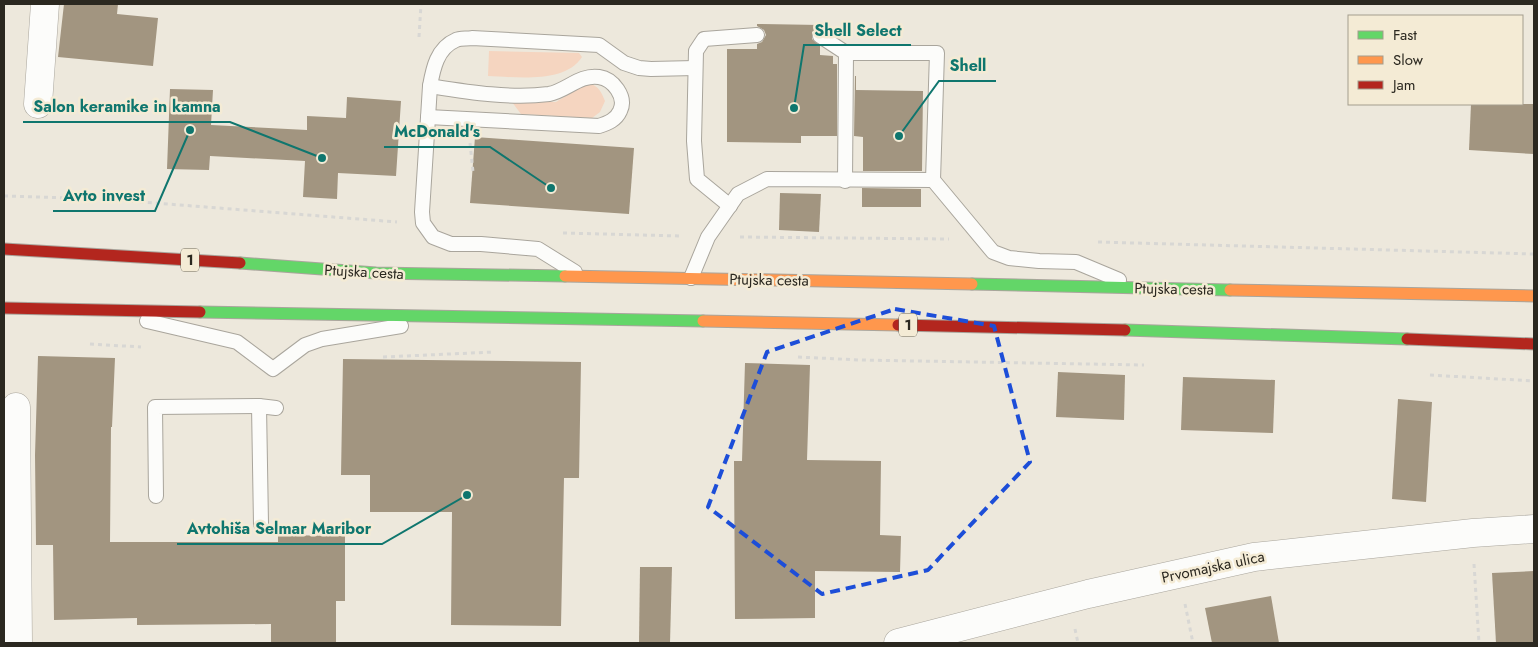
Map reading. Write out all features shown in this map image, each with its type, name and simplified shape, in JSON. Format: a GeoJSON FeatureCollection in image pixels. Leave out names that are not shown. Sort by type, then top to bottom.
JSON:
{"type":"FeatureCollection","features":[{"type":"Feature","properties":{"kind":"main road","name":"Ptujska cesta"},"geometry":{"type":"LineString","coordinates":[[4,249],[149,257],[376,274],[692,278],[1534,296]]}},
{"type":"Feature","properties":{"kind":"main road","name":"1"},"geometry":{"type":"LineString","coordinates":[[4,308],[1082,328],[1534,344]]}},
{"type":"Feature","properties":{"kind":"street"},"geometry":{"type":"LineString","coordinates":[[38,104],[45,4]]}},
{"type":"Feature","properties":{"kind":"street"},"geometry":{"type":"LineString","coordinates":[[16,407],[18,643]]}},
{"type":"Feature","properties":{"kind":"street","name":"Prvomajska ulica"},"geometry":{"type":"LineString","coordinates":[[898,643],[1088,594],[1254,557],[1534,528]]}},
{"type":"Feature","properties":{"kind":"lane"},"geometry":{"type":"LineString","coordinates":[[730,206],[697,179],[694,141],[696,51],[704,39],[757,35]]}},
{"type":"Feature","properties":{"kind":"lane"},"geometry":{"type":"LineString","coordinates":[[820,36],[846,53],[937,53],[933,180],[993,252],[1009,258],[1076,262],[1138,288]]}},
{"type":"Feature","properties":{"kind":"lane"},"geometry":{"type":"LineString","coordinates":[[581,276],[538,249],[481,244],[451,244],[433,238],[422,223],[430,86],[433,68],[441,51],[456,40],[472,38],[599,45],[624,63],[638,68],[695,68]]}},
{"type":"Feature","properties":{"kind":"lane"},"geometry":{"type":"LineString","coordinates":[[845,181],[846,53]]}},
{"type":"Feature","properties":{"kind":"lane"},"geometry":{"type":"LineString","coordinates":[[428,118],[600,126],[610,123],[619,114],[622,106],[618,90],[613,84],[601,77],[591,76],[552,93],[537,95],[468,92],[430,86]]}},
{"type":"Feature","properties":{"kind":"lane"},"geometry":{"type":"LineString","coordinates":[[692,278],[708,237],[738,194],[767,179],[845,181],[933,180]]}},
{"type":"Feature","properties":{"kind":"lane"},"geometry":{"type":"LineString","coordinates":[[106,311],[238,342],[273,369],[305,345],[322,339],[454,317]]}},
{"type":"Feature","properties":{"kind":"lane"},"geometry":{"type":"LineString","coordinates":[[156,496],[155,407],[259,406],[276,408]]}},
{"type":"Feature","properties":{"kind":"lane"},"geometry":{"type":"LineString","coordinates":[[259,406],[261,524]]}},
{"type":"Feature","properties":{"kind":"path"},"geometry":{"type":"LineString","coordinates":[[1095,242],[1534,254]]}},
{"type":"Feature","properties":{"kind":"path"},"geometry":{"type":"LineString","coordinates":[[84,344],[142,347]]}},
{"type":"Feature","properties":{"kind":"path"},"geometry":{"type":"LineString","coordinates":[[375,357],[501,351]]}},
{"type":"Feature","properties":{"kind":"path"},"geometry":{"type":"LineString","coordinates":[[792,357],[880,361],[1150,365]]}},
{"type":"Feature","properties":{"kind":"path"},"geometry":{"type":"LineString","coordinates":[[1427,375],[1534,381]]}},
{"type":"Feature","properties":{"kind":"path"},"geometry":{"type":"LineString","coordinates":[[1473,533],[1479,643]]}},
{"type":"Feature","properties":{"kind":"path"},"geometry":{"type":"LineString","coordinates":[[1179,574],[1193,643]]}},
{"type":"Feature","properties":{"kind":"highlighted area"},"geometry":{"type":"Polygon","coordinates":[[[895,309],[994,326],[1030,462],[928,570],[822,594],[708,507],[767,352],[895,309]]]}},
{"type":"Feature","properties":{"kind":"shaded area"},"geometry":{"type":"Polygon","coordinates":[[[489,51],[579,53],[582,57],[574,66],[564,72],[552,75],[525,78],[488,76],[489,51]]]}},
{"type":"Feature","properties":{"kind":"shaded area"},"geometry":{"type":"Polygon","coordinates":[[[587,83],[599,89],[605,101],[600,112],[592,118],[521,114],[512,102],[556,102],[587,83]]]}},
{"type":"Feature","properties":{"kind":"building"},"geometry":{"type":"Polygon","coordinates":[[[64,4],[118,4],[117,14],[158,18],[153,66],[58,57],[64,4]]]}},
{"type":"Feature","properties":{"kind":"building"},"geometry":{"type":"Polygon","coordinates":[[[757,24],[820,25],[820,27],[812,32],[812,39],[820,46],[820,55],[833,56],[833,64],[837,64],[837,136],[801,136],[801,143],[727,142],[727,49],[757,49],[757,44],[762,42],[766,35],[764,30],[757,26],[757,24]]]}},
{"type":"Feature","properties":{"kind":"building"},"geometry":{"type":"Polygon","coordinates":[[[855,76],[856,90],[923,91],[922,171],[863,171],[863,137],[854,136],[855,76]]]}},
{"type":"Feature","properties":{"kind":"building"},"geometry":{"type":"Polygon","coordinates":[[[170,89],[213,90],[211,125],[307,130],[307,116],[346,118],[347,97],[401,101],[396,176],[338,173],[337,199],[303,197],[305,161],[210,156],[209,170],[167,169],[170,89]]]}},
{"type":"Feature","properties":{"kind":"building"},"geometry":{"type":"Polygon","coordinates":[[[1534,104],[1534,154],[1469,150],[1471,105],[1534,104]]]}},
{"type":"Feature","properties":{"kind":"building"},"geometry":{"type":"Polygon","coordinates":[[[475,137],[634,148],[629,214],[470,203],[475,137]]]}},
{"type":"Feature","properties":{"kind":"building"},"geometry":{"type":"Polygon","coordinates":[[[862,188],[921,189],[921,207],[862,207],[862,188]]]}},
{"type":"Feature","properties":{"kind":"building"},"geometry":{"type":"Polygon","coordinates":[[[780,193],[821,194],[819,232],[779,230],[780,193]]]}},
{"type":"Feature","properties":{"kind":"building"},"geometry":{"type":"Polygon","coordinates":[[[38,356],[115,358],[111,427],[110,542],[278,542],[278,535],[345,536],[345,601],[336,601],[336,643],[271,643],[271,624],[137,625],[137,618],[54,620],[53,545],[36,545],[35,455],[38,356]]]}},
{"type":"Feature","properties":{"kind":"building"},"geometry":{"type":"Polygon","coordinates":[[[343,359],[581,362],[579,478],[564,478],[561,626],[451,625],[452,512],[370,512],[370,475],[341,475],[343,359]]]}},
{"type":"Feature","properties":{"kind":"building"},"geometry":{"type":"Polygon","coordinates":[[[745,363],[810,365],[807,460],[881,461],[880,535],[901,536],[900,572],[815,571],[815,618],[735,619],[734,461],[742,461],[745,363]]]}},
{"type":"Feature","properties":{"kind":"building"},"geometry":{"type":"Polygon","coordinates":[[[1058,372],[1125,375],[1124,420],[1056,417],[1058,372]]]}},
{"type":"Feature","properties":{"kind":"building"},"geometry":{"type":"Polygon","coordinates":[[[1183,377],[1275,380],[1273,433],[1181,430],[1183,377]]]}},
{"type":"Feature","properties":{"kind":"building"},"geometry":{"type":"Polygon","coordinates":[[[1398,399],[1432,402],[1426,502],[1392,499],[1398,399]]]}},
{"type":"Feature","properties":{"kind":"building"},"geometry":{"type":"Polygon","coordinates":[[[640,567],[672,567],[670,643],[639,643],[640,567]]]}},
{"type":"Feature","properties":{"kind":"building"},"geometry":{"type":"Polygon","coordinates":[[[1534,571],[1534,643],[1496,643],[1492,573],[1534,571]]]}},
{"type":"Feature","properties":{"kind":"building"},"geometry":{"type":"Polygon","coordinates":[[[1271,596],[1279,643],[1212,643],[1205,608],[1271,596]]]}},
{"type":"Feature","properties":{"kind":"traffic: fast"},"geometry":{"type":"LineString","coordinates":[[240,263],[376,273],[565,276]]}},
{"type":"Feature","properties":{"kind":"traffic: fast"},"geometry":{"type":"LineString","coordinates":[[972,284],[1230,290]]}},
{"type":"Feature","properties":{"kind":"traffic: fast"},"geometry":{"type":"LineString","coordinates":[[200,312],[703,321]]}},
{"type":"Feature","properties":{"kind":"traffic: fast"},"geometry":{"type":"LineString","coordinates":[[1125,330],[1407,339]]}},
{"type":"Feature","properties":{"kind":"traffic: slow"},"geometry":{"type":"LineString","coordinates":[[565,276],[972,284]]}},
{"type":"Feature","properties":{"kind":"traffic: slow"},"geometry":{"type":"LineString","coordinates":[[1230,290],[1534,296]]}},
{"type":"Feature","properties":{"kind":"traffic: slow"},"geometry":{"type":"LineString","coordinates":[[703,321],[898,325]]}},
{"type":"Feature","properties":{"kind":"traffic: jam"},"geometry":{"type":"LineString","coordinates":[[4,249],[240,263]]}},
{"type":"Feature","properties":{"kind":"traffic: jam"},"geometry":{"type":"LineString","coordinates":[[4,308],[200,312]]}},
{"type":"Feature","properties":{"kind":"traffic: jam"},"geometry":{"type":"LineString","coordinates":[[898,325],[1125,330]]}},
{"type":"Feature","properties":{"kind":"traffic: jam"},"geometry":{"type":"LineString","coordinates":[[1407,339],[1534,344]]}},
{"type":"Feature","properties":{"kind":"place","name":"Shell Select"},"geometry":{"type":"Point","coordinates":[794,108]}},
{"type":"Feature","properties":{"kind":"place","name":"Avto invest"},"geometry":{"type":"Point","coordinates":[190,130]}},
{"type":"Feature","properties":{"kind":"place","name":"Shell"},"geometry":{"type":"Point","coordinates":[899,136]}},
{"type":"Feature","properties":{"kind":"place","name":"Salon keramike in kamna"},"geometry":{"type":"Point","coordinates":[322,158]}},
{"type":"Feature","properties":{"kind":"place","name":"McDonald's"},"geometry":{"type":"Point","coordinates":[551,188]}},
{"type":"Feature","properties":{"kind":"place","name":"Avtohiša Selmar Maribor"},"geometry":{"type":"Point","coordinates":[467,495]}}]}
